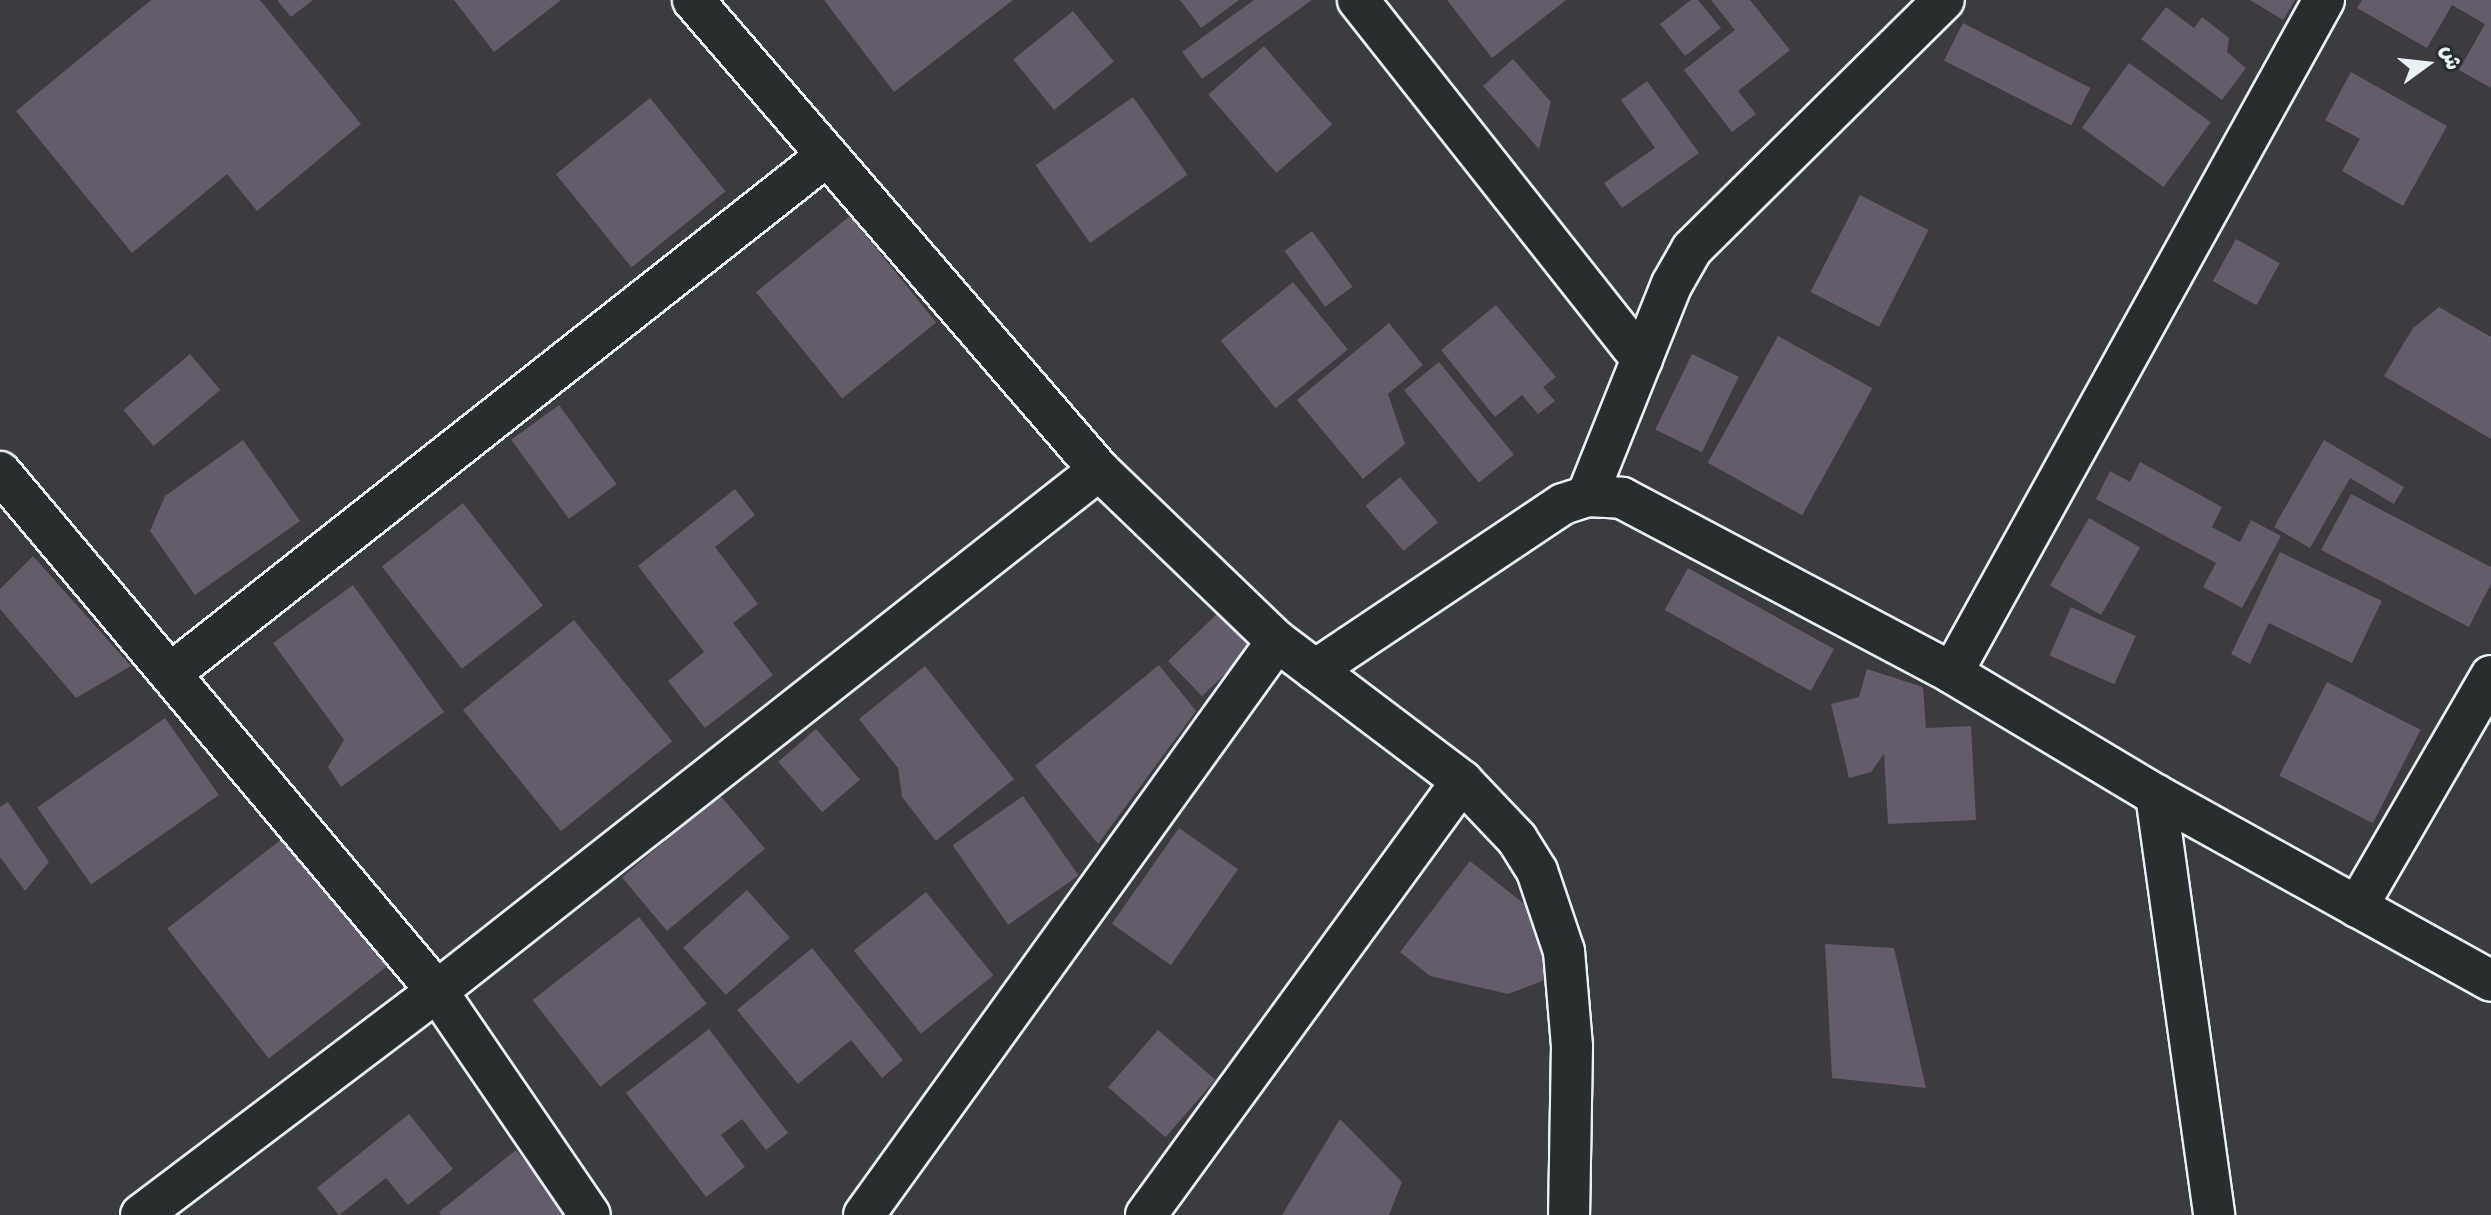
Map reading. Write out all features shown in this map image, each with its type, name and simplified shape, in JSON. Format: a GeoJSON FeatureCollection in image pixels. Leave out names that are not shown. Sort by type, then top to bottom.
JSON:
{"type":"FeatureCollection","features":[{"type":"Feature","properties":{"kind":"street"},"geometry":{"type":"LineString","coordinates":[[693,0],[825,157],[1099,470],[1277,641],[1462,781],[1493,809],[1524,849],[1542,884],[1564,951],[1572,1046],[1569,1215]]}},
{"type":"Feature","properties":{"kind":"street"},"geometry":{"type":"LineString","coordinates":[[1358,0],[1642,359]]}},
{"type":"Feature","properties":{"kind":"street"},"geometry":{"type":"LineString","coordinates":[[1587,496],[1672,284],[1692,249],[1944,0]]}},
{"type":"Feature","properties":{"kind":"street"},"geometry":{"type":"LineString","coordinates":[[1952,673],[2324,0]]}},
{"type":"Feature","properties":{"kind":"street"},"geometry":{"type":"LineString","coordinates":[[170,674],[825,157]]}},
{"type":"Feature","properties":{"kind":"street"},"geometry":{"type":"LineString","coordinates":[[141,1215],[437,991],[1099,470]]}},
{"type":"Feature","properties":{"kind":"street"},"geometry":{"type":"LineString","coordinates":[[0,472],[437,991],[590,1215]]}},
{"type":"Feature","properties":{"kind":"street"},"geometry":{"type":"LineString","coordinates":[[1315,670],[1563,504],[1587,496],[1622,498],[1952,673],[2156,795],[2491,981]]}},
{"type":"Feature","properties":{"kind":"street"},"geometry":{"type":"LineString","coordinates":[[864,1215],[1277,641]]}},
{"type":"Feature","properties":{"kind":"street"},"geometry":{"type":"LineString","coordinates":[[2357,907],[2491,676]]}},
{"type":"Feature","properties":{"kind":"street"},"geometry":{"type":"LineString","coordinates":[[1146,1215],[1462,781]]}},
{"type":"Feature","properties":{"kind":"street"},"geometry":{"type":"LineString","coordinates":[[2156,795],[2214,1215]]}},
{"type":"Feature","properties":{"kind":"building"},"geometry":{"type":"Polygon","coordinates":[[[151,0],[260,0],[361,124],[257,211],[227,174],[132,253],[16,111],[151,0]]]}},
{"type":"Feature","properties":{"kind":"building"},"geometry":{"type":"Polygon","coordinates":[[[277,0],[313,0],[291,17],[277,0]]]}},
{"type":"Feature","properties":{"kind":"building"},"geometry":{"type":"Polygon","coordinates":[[[454,0],[561,0],[494,52],[454,0]]]}},
{"type":"Feature","properties":{"kind":"building"},"geometry":{"type":"Polygon","coordinates":[[[824,0],[1013,0],[894,92],[824,0]]]}},
{"type":"Feature","properties":{"kind":"building"},"geometry":{"type":"Polygon","coordinates":[[[1180,0],[1239,0],[1201,28],[1180,0]]]}},
{"type":"Feature","properties":{"kind":"building"},"geometry":{"type":"Polygon","coordinates":[[[1254,0],[1312,0],[1202,79],[1182,52],[1254,0]]]}},
{"type":"Feature","properties":{"kind":"building"},"geometry":{"type":"Polygon","coordinates":[[[1447,0],[1566,0],[1492,58],[1447,0]]]}},
{"type":"Feature","properties":{"kind":"building"},"geometry":{"type":"Polygon","coordinates":[[[1691,0],[1698,0],[1721,28],[1685,56],[1660,24],[1691,0]]]}},
{"type":"Feature","properties":{"kind":"building"},"geometry":{"type":"Polygon","coordinates":[[[1711,0],[1750,0],[1790,50],[1738,91],[1756,114],[1732,132],[1684,70],[1735,30],[1711,0]]]}},
{"type":"Feature","properties":{"kind":"building"},"geometry":{"type":"Polygon","coordinates":[[[2250,0],[2295,0],[2283,20],[2250,0]]]}},
{"type":"Feature","properties":{"kind":"building"},"geometry":{"type":"Polygon","coordinates":[[[2362,0],[2491,0],[2491,88],[2459,70],[2485,24],[2452,5],[2427,48],[2357,8],[2362,0]]]}},
{"type":"Feature","properties":{"kind":"building"},"geometry":{"type":"Polygon","coordinates":[[[2166,7],[2194,28],[2202,17],[2229,38],[2227,52],[2246,68],[2222,100],[2141,39],[2166,7]]]}},
{"type":"Feature","properties":{"kind":"building"},"geometry":{"type":"Polygon","coordinates":[[[1073,11],[1114,62],[1054,110],[1013,59],[1073,11]]]}},
{"type":"Feature","properties":{"kind":"building"},"geometry":{"type":"Polygon","coordinates":[[[1963,23],[2090,88],[2071,125],[1944,60],[1963,23]]]}},
{"type":"Feature","properties":{"kind":"building"},"geometry":{"type":"Polygon","coordinates":[[[1264,46],[1332,124],[1276,173],[1208,95],[1264,46]]]}},
{"type":"Feature","properties":{"kind":"building"},"geometry":{"type":"Polygon","coordinates":[[[1513,59],[1551,102],[1539,149],[1483,86],[1513,59]]]}},
{"type":"Feature","properties":{"kind":"building"},"geometry":{"type":"Polygon","coordinates":[[[2129,63],[2211,122],[2164,187],[2082,128],[2129,63]]]}},
{"type":"Feature","properties":{"kind":"building"},"geometry":{"type":"Polygon","coordinates":[[[2351,72],[2447,126],[2403,206],[2342,171],[2360,139],[2325,120],[2351,72]]]}},
{"type":"Feature","properties":{"kind":"building"},"geometry":{"type":"Polygon","coordinates":[[[1647,81],[1699,153],[1622,208],[1604,183],[1655,148],[1621,100],[1647,81]]]}},
{"type":"Feature","properties":{"kind":"building"},"geometry":{"type":"Polygon","coordinates":[[[1133,97],[1187,175],[1090,243],[1036,165],[1133,97]]]}},
{"type":"Feature","properties":{"kind":"building"},"geometry":{"type":"Polygon","coordinates":[[[650,98],[726,191],[631,267],[556,174],[650,98]]]}},
{"type":"Feature","properties":{"kind":"building"},"geometry":{"type":"Polygon","coordinates":[[[1860,195],[1929,230],[1879,327],[1811,292],[1860,195]]]}},
{"type":"Feature","properties":{"kind":"building"},"geometry":{"type":"Polygon","coordinates":[[[850,216],[936,322],[842,399],[756,292],[850,216]]]}},
{"type":"Feature","properties":{"kind":"building"},"geometry":{"type":"Polygon","coordinates":[[[1312,231],[1353,287],[1325,307],[1284,251],[1312,231]]]}},
{"type":"Feature","properties":{"kind":"building"},"geometry":{"type":"Polygon","coordinates":[[[2236,239],[2280,263],[2256,305],[2213,281],[2236,239]]]}},
{"type":"Feature","properties":{"kind":"building"},"geometry":{"type":"Polygon","coordinates":[[[1293,282],[1348,350],[1275,408],[1221,341],[1293,282]]]}},
{"type":"Feature","properties":{"kind":"building"},"geometry":{"type":"Polygon","coordinates":[[[1496,305],[1556,377],[1543,387],[1555,401],[1538,414],[1522,395],[1495,417],[1441,350],[1496,305]]]}},
{"type":"Feature","properties":{"kind":"building"},"geometry":{"type":"Polygon","coordinates":[[[2439,307],[2491,337],[2491,439],[2384,376],[2413,328],[2439,307]]]}},
{"type":"Feature","properties":{"kind":"building"},"geometry":{"type":"Polygon","coordinates":[[[1389,323],[1423,365],[1388,394],[1405,444],[1363,479],[1297,400],[1389,323]]]}},
{"type":"Feature","properties":{"kind":"building"},"geometry":{"type":"Polygon","coordinates":[[[1778,336],[1872,388],[1802,515],[1708,463],[1778,336]]]}},
{"type":"Feature","properties":{"kind":"building"},"geometry":{"type":"Polygon","coordinates":[[[190,354],[220,390],[154,446],[123,410],[190,354]]]}},
{"type":"Feature","properties":{"kind":"building"},"geometry":{"type":"Polygon","coordinates":[[[1692,354],[1739,377],[1702,452],[1655,429],[1692,354]]]}},
{"type":"Feature","properties":{"kind":"building"},"geometry":{"type":"Polygon","coordinates":[[[1439,362],[1514,454],[1479,483],[1404,390],[1439,362]]]}},
{"type":"Feature","properties":{"kind":"building"},"geometry":{"type":"Polygon","coordinates":[[[559,405],[617,484],[569,519],[511,440],[559,405]]]}},
{"type":"Feature","properties":{"kind":"building"},"geometry":{"type":"Polygon","coordinates":[[[243,440],[300,521],[195,595],[150,531],[165,496],[243,440]]]}},
{"type":"Feature","properties":{"kind":"building"},"geometry":{"type":"Polygon","coordinates":[[[2324,440],[2404,487],[2394,504],[2350,478],[2310,548],[2274,527],[2324,440]]]}},
{"type":"Feature","properties":{"kind":"building"},"geometry":{"type":"Polygon","coordinates":[[[2140,462],[2222,507],[2212,527],[2240,542],[2251,520],[2281,536],[2242,608],[2203,587],[2216,563],[2096,499],[2110,471],[2130,482],[2140,462]]]}},
{"type":"Feature","properties":{"kind":"building"},"geometry":{"type":"Polygon","coordinates":[[[1400,477],[1438,522],[1403,551],[1366,506],[1400,477]]]}},
{"type":"Feature","properties":{"kind":"building"},"geometry":{"type":"Polygon","coordinates":[[[735,489],[755,515],[715,547],[758,604],[733,623],[773,675],[705,728],[668,681],[704,652],[638,566],[735,489]]]}},
{"type":"Feature","properties":{"kind":"building"},"geometry":{"type":"Polygon","coordinates":[[[2351,494],[2491,567],[2491,584],[2469,627],[2321,550],[2351,494]]]}},
{"type":"Feature","properties":{"kind":"building"},"geometry":{"type":"Polygon","coordinates":[[[463,503],[543,605],[462,669],[382,566],[463,503]]]}},
{"type":"Feature","properties":{"kind":"building"},"geometry":{"type":"Polygon","coordinates":[[[2089,518],[2140,548],[2101,615],[2050,586],[2089,518]]]}},
{"type":"Feature","properties":{"kind":"building"},"geometry":{"type":"Polygon","coordinates":[[[2280,552],[2382,601],[2352,663],[2269,623],[2250,664],[2231,654],[2280,552]]]}},
{"type":"Feature","properties":{"kind":"building"},"geometry":{"type":"Polygon","coordinates":[[[33,556],[131,666],[76,698],[0,609],[0,589],[33,556]]]}},
{"type":"Feature","properties":{"kind":"building"},"geometry":{"type":"Polygon","coordinates":[[[1688,568],[1834,649],[1811,691],[1665,610],[1688,568]]]}},
{"type":"Feature","properties":{"kind":"building"},"geometry":{"type":"Polygon","coordinates":[[[353,585],[444,712],[341,787],[328,767],[344,740],[273,643],[353,585]]]}},
{"type":"Feature","properties":{"kind":"building"},"geometry":{"type":"Polygon","coordinates":[[[2071,607],[2136,636],[2114,684],[2049,655],[2071,607]]]}},
{"type":"Feature","properties":{"kind":"building"},"geometry":{"type":"Polygon","coordinates":[[[1222,609],[1256,644],[1202,696],[1168,661],[1222,609]]]}},
{"type":"Feature","properties":{"kind":"building"},"geometry":{"type":"Polygon","coordinates":[[[574,620],[672,741],[561,831],[463,710],[574,620]]]}},
{"type":"Feature","properties":{"kind":"building"},"geometry":{"type":"Polygon","coordinates":[[[1159,665],[1196,711],[1098,844],[1035,766],[1159,665]]]}},
{"type":"Feature","properties":{"kind":"building"},"geometry":{"type":"Polygon","coordinates":[[[925,666],[1014,779],[936,841],[902,797],[898,768],[859,719],[925,666]]]}},
{"type":"Feature","properties":{"kind":"building"},"geometry":{"type":"Polygon","coordinates":[[[1867,669],[1923,687],[1926,728],[1971,726],[1976,820],[1888,824],[1884,754],[1871,772],[1849,778],[1831,704],[1859,697],[1867,669]]]}},
{"type":"Feature","properties":{"kind":"building"},"geometry":{"type":"Polygon","coordinates":[[[2327,682],[2421,730],[2373,823],[2279,776],[2327,682]]]}},
{"type":"Feature","properties":{"kind":"building"},"geometry":{"type":"Polygon","coordinates":[[[165,718],[219,795],[91,884],[37,807],[165,718]]]}},
{"type":"Feature","properties":{"kind":"building"},"geometry":{"type":"Polygon","coordinates":[[[816,729],[860,780],[822,812],[778,762],[816,729]]]}},
{"type":"Feature","properties":{"kind":"building"},"geometry":{"type":"Polygon","coordinates":[[[720,795],[765,849],[667,931],[622,877],[720,795]]]}},
{"type":"Feature","properties":{"kind":"building"},"geometry":{"type":"Polygon","coordinates":[[[1023,796],[1079,875],[1008,925],[953,845],[1023,796]]]}},
{"type":"Feature","properties":{"kind":"building"},"geometry":{"type":"Polygon","coordinates":[[[8,802],[49,862],[25,891],[0,857],[0,807],[8,802]]]}},
{"type":"Feature","properties":{"kind":"building"},"geometry":{"type":"Polygon","coordinates":[[[1179,828],[1238,869],[1171,965],[1112,924],[1179,828]]]}},
{"type":"Feature","properties":{"kind":"building"},"geometry":{"type":"Polygon","coordinates":[[[287,835],[389,965],[269,1059],[167,929],[287,835]]]}},
{"type":"Feature","properties":{"kind":"building"},"geometry":{"type":"Polygon","coordinates":[[[1470,861],[1542,918],[1550,978],[1508,994],[1430,976],[1400,952],[1470,861]]]}},
{"type":"Feature","properties":{"kind":"building"},"geometry":{"type":"Polygon","coordinates":[[[747,890],[790,938],[726,995],[683,948],[747,890]]]}},
{"type":"Feature","properties":{"kind":"building"},"geometry":{"type":"Polygon","coordinates":[[[926,892],[993,975],[921,1034],[854,951],[926,892]]]}},
{"type":"Feature","properties":{"kind":"building"},"geometry":{"type":"Polygon","coordinates":[[[639,917],[707,1004],[600,1087],[533,1000],[639,917]]]}},
{"type":"Feature","properties":{"kind":"building"},"geometry":{"type":"Polygon","coordinates":[[[1825,944],[1894,948],[1926,1088],[1832,1078],[1825,944]]]}},
{"type":"Feature","properties":{"kind":"building"},"geometry":{"type":"Polygon","coordinates":[[[812,948],[903,1060],[882,1078],[851,1040],[798,1084],[737,1010],[812,948]]]}},
{"type":"Feature","properties":{"kind":"building"},"geometry":{"type":"Polygon","coordinates":[[[709,1029],[788,1133],[766,1150],[742,1119],[721,1135],[745,1167],[706,1197],[626,1093],[709,1029]]]}},
{"type":"Feature","properties":{"kind":"building"},"geometry":{"type":"Polygon","coordinates":[[[1158,1030],[1215,1080],[1165,1137],[1108,1087],[1158,1030]]]}},
{"type":"Feature","properties":{"kind":"building"},"geometry":{"type":"Polygon","coordinates":[[[409,1114],[453,1169],[408,1205],[386,1178],[339,1215],[317,1188],[409,1114]]]}},
{"type":"Feature","properties":{"kind":"building"},"geometry":{"type":"Polygon","coordinates":[[[1340,1119],[1402,1182],[1389,1215],[1282,1215],[1340,1119]]]}},
{"type":"Feature","properties":{"kind":"building"},"geometry":{"type":"Polygon","coordinates":[[[516,1150],[569,1215],[441,1215],[439,1212],[516,1150]]]}}]}
